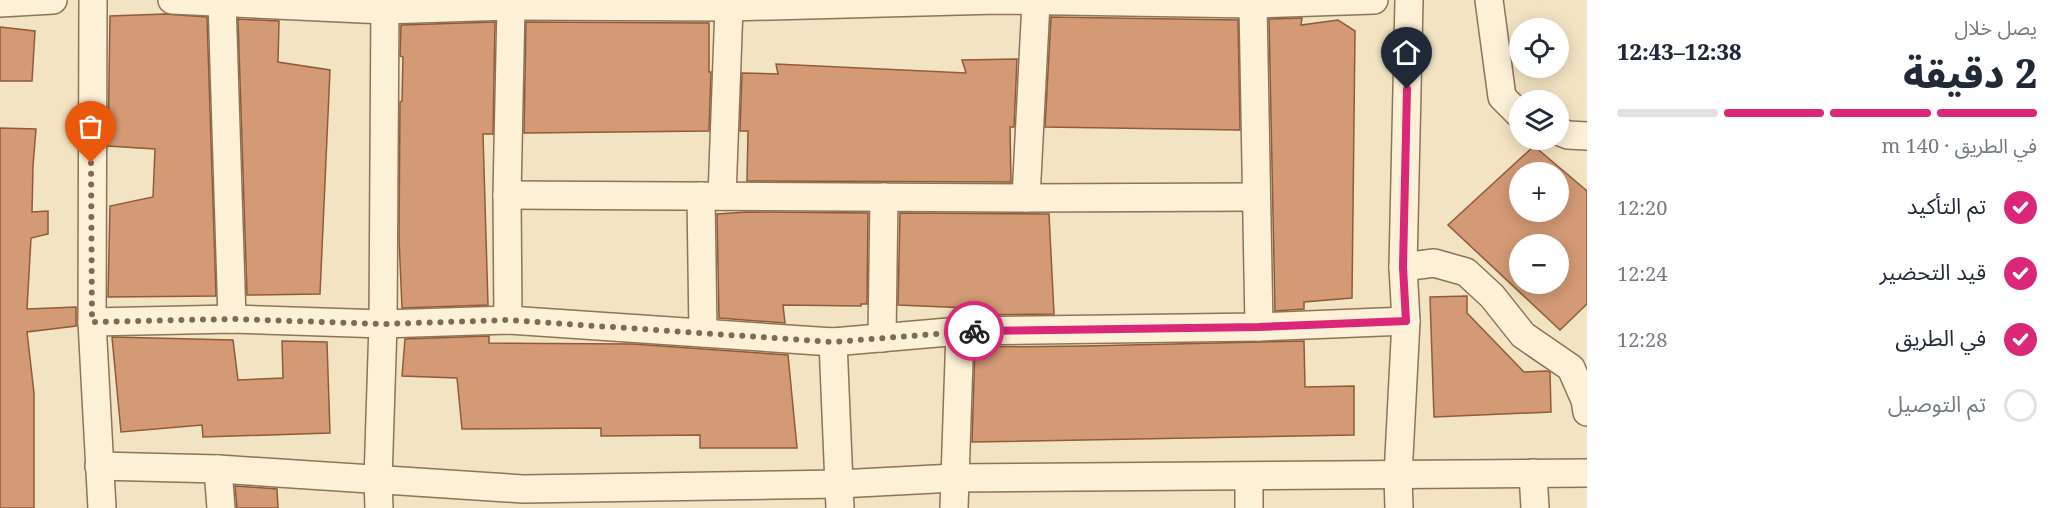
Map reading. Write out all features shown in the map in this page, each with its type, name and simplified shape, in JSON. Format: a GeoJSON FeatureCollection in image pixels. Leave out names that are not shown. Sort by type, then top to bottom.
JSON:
{"type":"FeatureCollection","features":[{"type":"Feature","properties":{"kind":"street"},"geometry":{"type":"LineString","coordinates":[[0,3],[53,0]]}},
{"type":"Feature","properties":{"kind":"street"},"geometry":{"type":"LineString","coordinates":[[93,0],[92,322],[102,508]]}},
{"type":"Feature","properties":{"kind":"street"},"geometry":{"type":"LineString","coordinates":[[172,0],[385,5],[626,4],[729,8],[997,0],[1253,4],[1374,0]]}},
{"type":"Feature","properties":{"kind":"street"},"geometry":{"type":"LineString","coordinates":[[1399,508],[1398,476],[1406,321],[1403,267],[1409,0]]}},
{"type":"Feature","properties":{"kind":"street"},"geometry":{"type":"LineString","coordinates":[[1489,0],[1502,97],[1509,104]]}},
{"type":"Feature","properties":{"kind":"street"},"geometry":{"type":"LineString","coordinates":[[222,1],[232,319]]}},
{"type":"Feature","properties":{"kind":"street"},"geometry":{"type":"LineString","coordinates":[[1026,198],[1036,2]]}},
{"type":"Feature","properties":{"kind":"street"},"geometry":{"type":"LineString","coordinates":[[1253,4],[1259,327]]}},
{"type":"Feature","properties":{"kind":"street"},"geometry":{"type":"LineString","coordinates":[[380,508],[378,480],[383,324],[385,5]]}},
{"type":"Feature","properties":{"kind":"street"},"geometry":{"type":"LineString","coordinates":[[508,320],[507,195],[511,6]]}},
{"type":"Feature","properties":{"kind":"street"},"geometry":{"type":"LineString","coordinates":[[703,333],[712,196],[729,8]]}},
{"type":"Feature","properties":{"kind":"street"},"geometry":{"type":"LineString","coordinates":[[1569,135],[1587,136]]}},
{"type":"Feature","properties":{"kind":"street"},"geometry":{"type":"LineString","coordinates":[[507,195],[1256,197]]}},
{"type":"Feature","properties":{"kind":"street"},"geometry":{"type":"LineString","coordinates":[[882,338],[884,197]]}},
{"type":"Feature","properties":{"kind":"street"},"geometry":{"type":"LineString","coordinates":[[1403,267],[1434,263],[1466,272],[1492,296],[1523,335],[1579,359],[1587,412]]}},
{"type":"Feature","properties":{"kind":"street"},"geometry":{"type":"LineString","coordinates":[[92,322],[232,319],[383,324],[508,320],[833,342],[960,331],[1259,327],[1406,321]]}},
{"type":"Feature","properties":{"kind":"street"},"geometry":{"type":"LineString","coordinates":[[954,508],[960,331]]}},
{"type":"Feature","properties":{"kind":"street"},"geometry":{"type":"LineString","coordinates":[[833,342],[840,496]]}},
{"type":"Feature","properties":{"kind":"street"},"geometry":{"type":"LineString","coordinates":[[99,466],[218,469],[378,480],[523,498],[840,496],[954,478],[1587,473],[1587,465]]}},
{"type":"Feature","properties":{"kind":"street"},"geometry":{"type":"LineString","coordinates":[[218,469],[221,508]]}},
{"type":"Feature","properties":{"kind":"street"},"geometry":{"type":"LineString","coordinates":[[1533,473],[1535,508]]}},
{"type":"Feature","properties":{"kind":"street"},"geometry":{"type":"LineString","coordinates":[[1249,476],[1250,508]]}},
{"type":"Feature","properties":{"kind":"building"},"geometry":{"type":"Polygon","coordinates":[[[165,14],[207,17],[216,296],[108,297],[110,206],[153,197],[155,149],[108,146],[110,16],[165,14]]]}},
{"type":"Feature","properties":{"kind":"building"},"geometry":{"type":"Polygon","coordinates":[[[1051,17],[1238,20],[1240,130],[1045,127],[1051,17]]]}},
{"type":"Feature","properties":{"kind":"building"},"geometry":{"type":"Polygon","coordinates":[[[1302,18],[1301,25],[1338,20],[1355,31],[1352,298],[1304,302],[1304,309],[1275,311],[1269,19],[1302,18]]]}},
{"type":"Feature","properties":{"kind":"building"},"geometry":{"type":"Polygon","coordinates":[[[238,19],[279,21],[278,62],[330,70],[320,294],[247,295],[238,19]]]}},
{"type":"Feature","properties":{"kind":"building"},"geometry":{"type":"Polygon","coordinates":[[[495,22],[493,134],[483,134],[488,305],[402,308],[399,238],[400,102],[402,101],[403,57],[400,56],[401,25],[495,22]]]}},
{"type":"Feature","properties":{"kind":"building"},"geometry":{"type":"Polygon","coordinates":[[[526,22],[709,23],[709,72],[711,72],[709,131],[524,133],[526,22]]]}},
{"type":"Feature","properties":{"kind":"building"},"geometry":{"type":"Polygon","coordinates":[[[0,27],[35,31],[32,81],[0,81],[0,27]]]}},
{"type":"Feature","properties":{"kind":"building"},"geometry":{"type":"Polygon","coordinates":[[[1017,59],[1014,127],[1010,127],[1011,182],[747,181],[748,131],[740,131],[742,73],[778,74],[776,64],[966,73],[962,60],[1017,59]]]}},
{"type":"Feature","properties":{"kind":"building"},"geometry":{"type":"Polygon","coordinates":[[[0,128],[36,129],[32,212],[48,211],[48,234],[31,238],[27,309],[76,307],[76,326],[27,332],[34,393],[34,508],[0,508],[0,128]]]}},
{"type":"Feature","properties":{"kind":"building"},"geometry":{"type":"Polygon","coordinates":[[[1530,150],[1539,150],[1553,162],[1517,162],[1530,150]]]}},
{"type":"Feature","properties":{"kind":"building"},"geometry":{"type":"Polygon","coordinates":[[[1509,169],[1509,222],[1569,222],[1569,176],[1587,191],[1587,304],[1560,330],[1522,294],[1569,294],[1569,234],[1509,234],[1509,282],[1448,225],[1509,169]]]}},
{"type":"Feature","properties":{"kind":"building"},"geometry":{"type":"Polygon","coordinates":[[[747,212],[868,213],[867,304],[861,304],[861,306],[783,305],[785,323],[719,318],[717,214],[747,212]]]}},
{"type":"Feature","properties":{"kind":"building"},"geometry":{"type":"Polygon","coordinates":[[[900,213],[1049,214],[1054,314],[968,315],[968,308],[898,305],[900,213]]]}},
{"type":"Feature","properties":{"kind":"building"},"geometry":{"type":"Polygon","coordinates":[[[1467,296],[1467,313],[1524,372],[1550,372],[1551,412],[1434,417],[1430,297],[1467,296]]]}},
{"type":"Feature","properties":{"kind":"building"},"geometry":{"type":"Polygon","coordinates":[[[489,336],[489,343],[633,344],[788,355],[797,448],[700,448],[700,435],[601,436],[601,428],[462,429],[457,378],[402,376],[405,339],[489,336]]]}},
{"type":"Feature","properties":{"kind":"building"},"geometry":{"type":"Polygon","coordinates":[[[112,337],[233,340],[238,380],[283,378],[282,341],[327,342],[330,433],[203,437],[202,425],[121,432],[112,337]]]}},
{"type":"Feature","properties":{"kind":"building"},"geometry":{"type":"Polygon","coordinates":[[[1304,341],[1305,387],[1354,386],[1354,435],[972,442],[975,347],[1304,341]]]}},
{"type":"Feature","properties":{"kind":"building"},"geometry":{"type":"Polygon","coordinates":[[[235,486],[277,489],[278,508],[237,508],[235,486]]]}},
{"type":"Feature","properties":{"kind":"way so far"},"geometry":{"type":"LineString","coordinates":[[91,163],[92,322],[232,319],[383,324],[508,320],[833,342],[974,331]]}},
{"type":"Feature","properties":{"kind":"route"},"geometry":{"type":"LineString","coordinates":[[974,331],[1259,327],[1406,321],[1403,267],[1407,89]]}}]}
